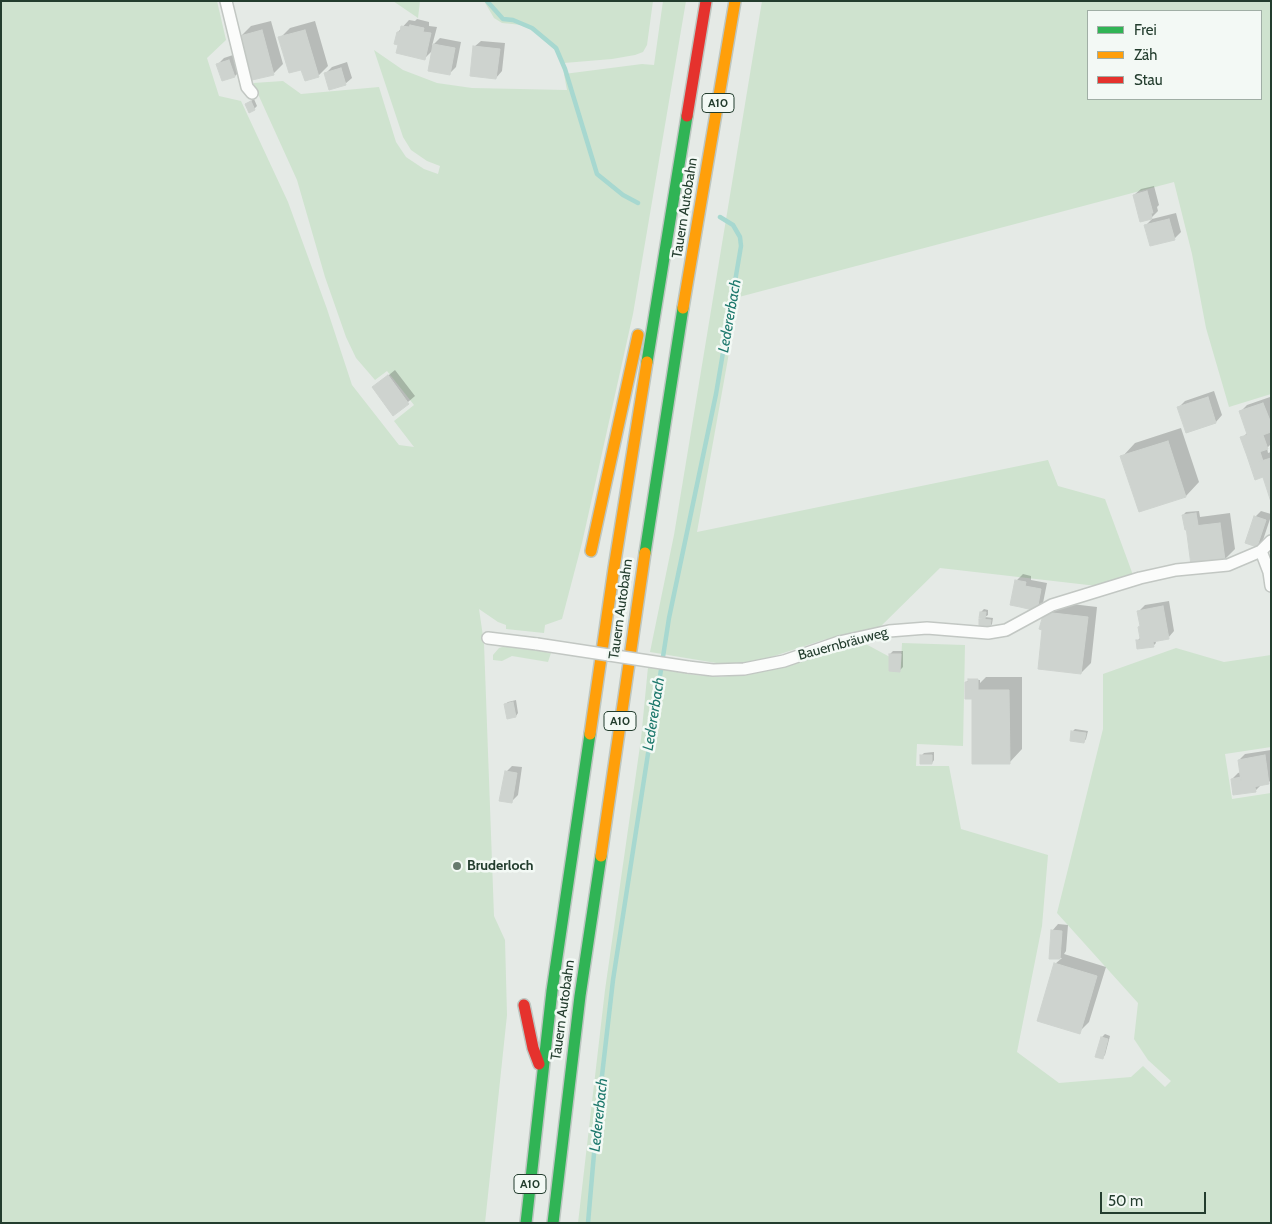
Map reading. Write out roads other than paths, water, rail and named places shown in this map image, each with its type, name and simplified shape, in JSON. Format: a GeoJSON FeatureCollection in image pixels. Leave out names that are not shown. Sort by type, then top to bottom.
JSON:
{"type":"FeatureCollection","features":[{"type":"Feature","properties":{"kind":"highway","name":"Tauern Autobahn"},"geometry":{"type":"LineString","coordinates":[[526,1223],[542,1071],[554,981],[614,568],[706,1]]}},
{"type":"Feature","properties":{"kind":"highway","name":"Tauern Autobahn"},"geometry":{"type":"LineString","coordinates":[[553,1223],[580,996],[639,592],[689,271],[734,1]]}},
{"type":"Feature","properties":{"kind":"highway"},"geometry":{"type":"LineString","coordinates":[[591,551],[641,321],[663,262]]}},
{"type":"Feature","properties":{"kind":"highway"},"geometry":{"type":"LineString","coordinates":[[524,1005],[533,1048],[542,1071]]}},
{"type":"Feature","properties":{"kind":"street"},"geometry":{"type":"LineString","coordinates":[[226,1],[247,87],[252,93]]}},
{"type":"Feature","properties":{"kind":"street","name":"Bauernbräuweg"},"geometry":{"type":"LineString","coordinates":[[488,638],[688,667],[713,670],[744,669],[784,660],[839,642],[889,631],[927,628],[988,633],[1006,630],[1052,604],[1176,570],[1228,565],[1261,551],[1271,540]]}},
{"type":"Feature","properties":{"kind":"street"},"geometry":{"type":"LineString","coordinates":[[1261,551],[1269,572],[1271,586]]}},
{"type":"Feature","properties":{"kind":"waterway","name":"Ledererbach"},"geometry":{"type":"LineString","coordinates":[[487,1],[503,19],[513,20],[532,28],[556,48],[565,69],[597,174],[623,195],[638,203]]}},
{"type":"Feature","properties":{"kind":"waterway","name":"Ledererbach"},"geometry":{"type":"LineString","coordinates":[[588,1223],[597,1119],[613,980],[669,618],[716,394],[741,246],[740,237],[733,225],[720,217]]}},
{"type":"Feature","properties":{"kind":"place","name":"Bruderloch"},"geometry":{"type":"Point","coordinates":[457,866]}}]}
